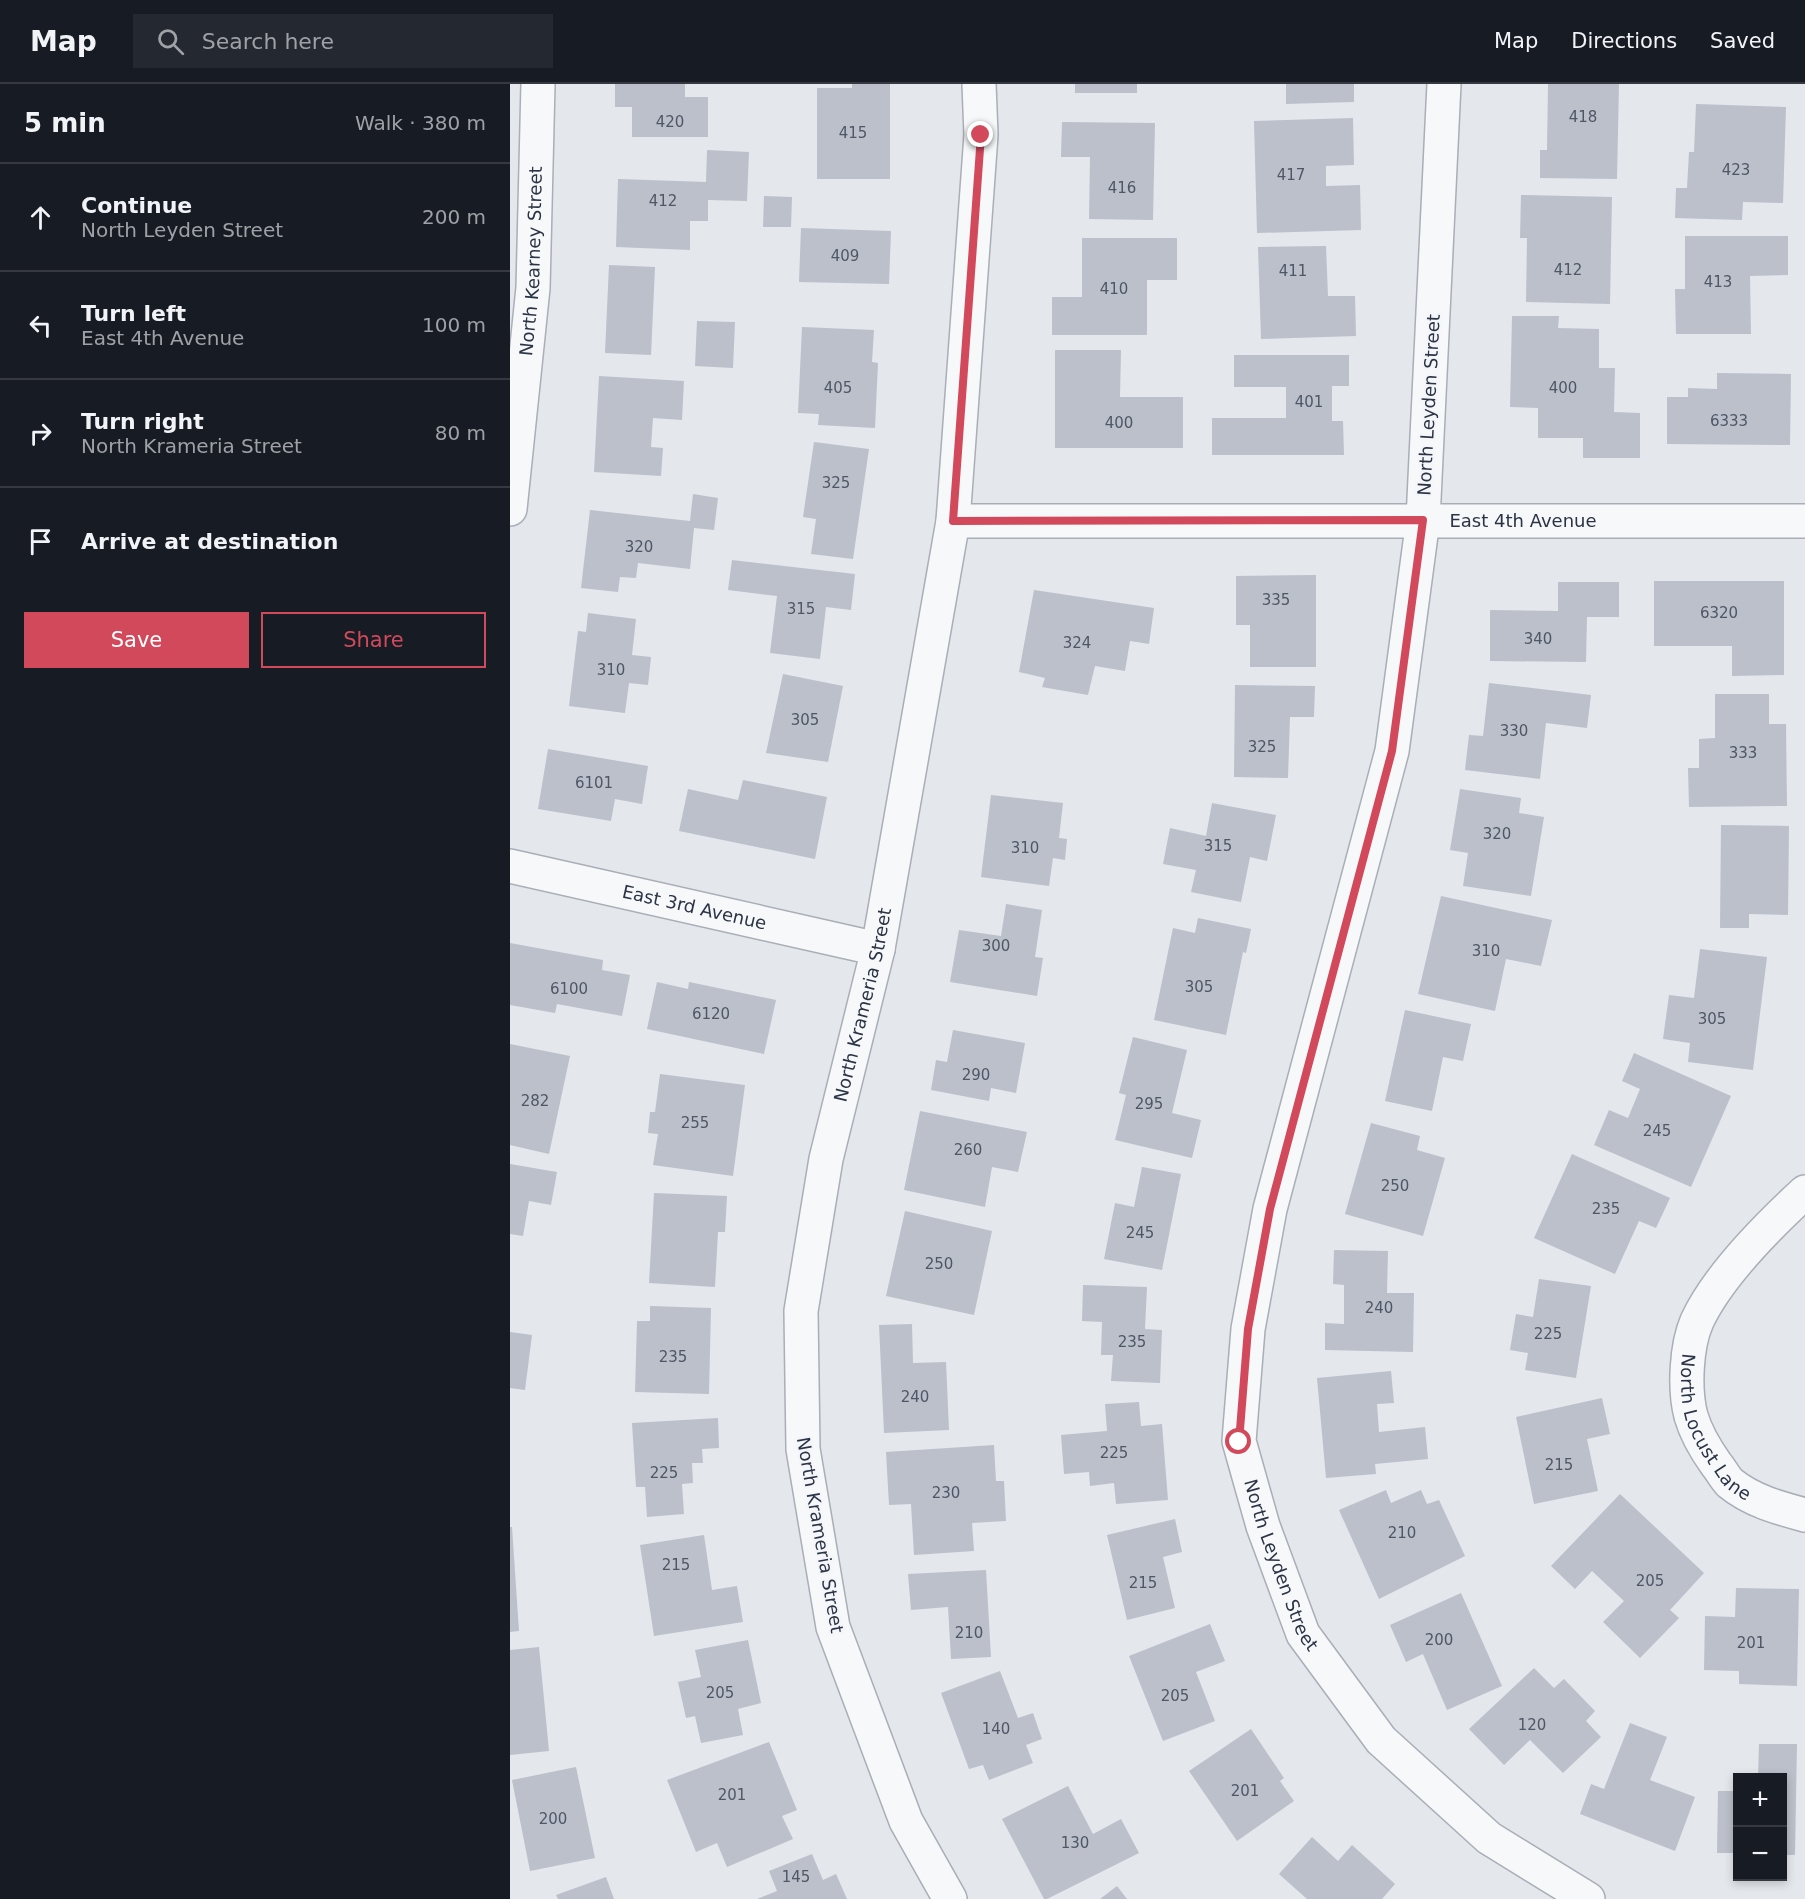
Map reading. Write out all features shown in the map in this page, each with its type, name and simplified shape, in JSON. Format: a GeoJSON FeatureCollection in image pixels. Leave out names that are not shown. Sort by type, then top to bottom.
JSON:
{"type":"FeatureCollection","features":[{"type":"Feature","properties":{"kind":"street","name":"North Kearney Street"},"geometry":{"type":"LineString","coordinates":[[510,509],[534,288],[538,84]]}},
{"type":"Feature","properties":{"kind":"street","name":"North Krameria Street"},"geometry":{"type":"LineString","coordinates":[[950,1899],[906,1821],[833,1627],[803,1449],[801,1311],[826,1159],[878,949],[953,521],[981,135],[979,84]]}},
{"type":"Feature","properties":{"kind":"street","name":"North Leyden Street"},"geometry":{"type":"LineString","coordinates":[[1444,84],[1423,520],[1392,751],[1270,1209],[1248,1329],[1239,1442],[1263,1526],[1303,1634],[1381,1740],[1489,1838],[1588,1899]]}},
{"type":"Feature","properties":{"kind":"street","name":"East 4th Avenue"},"geometry":{"type":"LineString","coordinates":[[953,521],[1805,521]]}},
{"type":"Feature","properties":{"kind":"street","name":"East 3rd Avenue"},"geometry":{"type":"LineString","coordinates":[[510,866],[878,949]]}},
{"type":"Feature","properties":{"kind":"street","name":"North Locust Lane"},"geometry":{"type":"LineString","coordinates":[[1805,1192],[1772,1223],[1715,1289],[1696,1323],[1689,1352],[1687,1383],[1691,1416],[1707,1452],[1729,1482],[1763,1503],[1805,1515]]}},
{"type":"Feature","properties":{"kind":"building"},"geometry":{"type":"Polygon","coordinates":[[[615,84],[685,84],[685,97],[708,97],[708,137],[632,137],[632,107],[615,107],[615,84]]]}},
{"type":"Feature","properties":{"kind":"building"},"geometry":{"type":"Polygon","coordinates":[[[852,84],[890,84],[890,179],[817,179],[817,88],[852,88],[852,84]]]}},
{"type":"Feature","properties":{"kind":"building"},"geometry":{"type":"Polygon","coordinates":[[[1075,84],[1137,84],[1137,93],[1075,93],[1075,84]]]}},
{"type":"Feature","properties":{"kind":"building"},"geometry":{"type":"Polygon","coordinates":[[[1286,84],[1354,84],[1354,102],[1286,104],[1286,84]]]}},
{"type":"Feature","properties":{"kind":"building"},"geometry":{"type":"Polygon","coordinates":[[[1548,84],[1619,84],[1617,179],[1540,178],[1540,150],[1547,150],[1548,84]]]}},
{"type":"Feature","properties":{"kind":"building"},"geometry":{"type":"Polygon","coordinates":[[[1696,104],[1786,107],[1783,203],[1743,202],[1742,220],[1675,218],[1676,188],[1687,188],[1689,152],[1694,152],[1696,104]]]}},
{"type":"Feature","properties":{"kind":"building"},"geometry":{"type":"Polygon","coordinates":[[[1353,118],[1354,165],[1326,166],[1326,186],[1360,185],[1361,230],[1257,233],[1254,121],[1353,118]]]}},
{"type":"Feature","properties":{"kind":"building"},"geometry":{"type":"Polygon","coordinates":[[[1062,122],[1155,123],[1153,220],[1089,219],[1090,157],[1061,157],[1062,122]]]}},
{"type":"Feature","properties":{"kind":"building"},"geometry":{"type":"Polygon","coordinates":[[[707,150],[749,152],[747,201],[708,200],[708,221],[690,221],[690,250],[616,247],[618,179],[706,182],[707,150]]]}},
{"type":"Feature","properties":{"kind":"building"},"geometry":{"type":"Polygon","coordinates":[[[1521,195],[1612,197],[1610,304],[1526,302],[1527,238],[1520,238],[1521,195]]]}},
{"type":"Feature","properties":{"kind":"building"},"geometry":{"type":"Polygon","coordinates":[[[764,196],[792,197],[791,227],[763,227],[764,196]]]}},
{"type":"Feature","properties":{"kind":"building"},"geometry":{"type":"Polygon","coordinates":[[[801,228],[891,231],[889,284],[799,282],[801,228]]]}},
{"type":"Feature","properties":{"kind":"building"},"geometry":{"type":"Polygon","coordinates":[[[1685,236],[1788,236],[1788,275],[1750,276],[1751,334],[1676,334],[1675,289],[1685,289],[1685,236]]]}},
{"type":"Feature","properties":{"kind":"building"},"geometry":{"type":"Polygon","coordinates":[[[1082,238],[1177,238],[1177,280],[1147,280],[1147,335],[1052,335],[1052,297],[1082,297],[1082,238]]]}},
{"type":"Feature","properties":{"kind":"building"},"geometry":{"type":"Polygon","coordinates":[[[1326,246],[1328,296],[1355,296],[1356,336],[1261,339],[1258,247],[1326,246]]]}},
{"type":"Feature","properties":{"kind":"building"},"geometry":{"type":"Polygon","coordinates":[[[609,265],[655,267],[651,355],[605,353],[609,265]]]}},
{"type":"Feature","properties":{"kind":"building"},"geometry":{"type":"Polygon","coordinates":[[[1512,316],[1559,316],[1558,328],[1599,329],[1599,368],[1615,368],[1614,412],[1640,413],[1640,458],[1583,458],[1583,438],[1538,438],[1538,408],[1510,407],[1512,316]]]}},
{"type":"Feature","properties":{"kind":"building"},"geometry":{"type":"Polygon","coordinates":[[[697,321],[735,322],[733,368],[695,366],[697,321]]]}},
{"type":"Feature","properties":{"kind":"building"},"geometry":{"type":"Polygon","coordinates":[[[802,327],[874,330],[872,362],[878,363],[875,428],[818,425],[819,414],[798,413],[802,327]]]}},
{"type":"Feature","properties":{"kind":"building"},"geometry":{"type":"Polygon","coordinates":[[[1055,350],[1121,350],[1120,397],[1183,397],[1183,448],[1055,448],[1055,350]]]}},
{"type":"Feature","properties":{"kind":"building"},"geometry":{"type":"Polygon","coordinates":[[[1234,355],[1349,355],[1349,386],[1332,386],[1332,421],[1343,421],[1344,455],[1212,455],[1212,418],[1286,418],[1286,387],[1234,387],[1234,355]]]}},
{"type":"Feature","properties":{"kind":"building"},"geometry":{"type":"Polygon","coordinates":[[[1717,373],[1791,374],[1790,445],[1667,444],[1667,397],[1688,397],[1688,388],[1717,389],[1717,373]]]}},
{"type":"Feature","properties":{"kind":"building"},"geometry":{"type":"Polygon","coordinates":[[[599,376],[684,381],[682,420],[653,418],[651,447],[663,448],[661,476],[594,472],[599,376]]]}},
{"type":"Feature","properties":{"kind":"building"},"geometry":{"type":"Polygon","coordinates":[[[814,442],[869,449],[853,559],[811,554],[816,519],[803,517],[814,442]]]}},
{"type":"Feature","properties":{"kind":"building"},"geometry":{"type":"Polygon","coordinates":[[[693,494],[718,498],[714,530],[694,528],[690,569],[638,563],[636,578],[620,577],[618,592],[581,588],[590,510],[690,521],[693,494]]]}},
{"type":"Feature","properties":{"kind":"building"},"geometry":{"type":"Polygon","coordinates":[[[732,560],[855,574],[851,610],[826,607],[820,659],[770,653],[777,596],[728,590],[732,560]]]}},
{"type":"Feature","properties":{"kind":"building"},"geometry":{"type":"Polygon","coordinates":[[[1316,575],[1316,667],[1250,667],[1250,625],[1236,625],[1236,576],[1316,575]]]}},
{"type":"Feature","properties":{"kind":"building"},"geometry":{"type":"Polygon","coordinates":[[[1654,581],[1784,581],[1784,675],[1732,676],[1732,646],[1654,646],[1654,581]]]}},
{"type":"Feature","properties":{"kind":"building"},"geometry":{"type":"Polygon","coordinates":[[[1558,582],[1619,582],[1619,617],[1587,617],[1586,662],[1490,661],[1490,610],[1558,611],[1558,582]]]}},
{"type":"Feature","properties":{"kind":"building"},"geometry":{"type":"Polygon","coordinates":[[[1034,590],[1154,608],[1149,644],[1130,641],[1125,671],[1095,666],[1088,695],[1042,687],[1045,678],[1019,672],[1034,590]]]}},
{"type":"Feature","properties":{"kind":"building"},"geometry":{"type":"Polygon","coordinates":[[[588,613],[636,619],[632,655],[651,657],[648,685],[629,683],[625,713],[569,706],[578,631],[586,632],[588,613]]]}},
{"type":"Feature","properties":{"kind":"building"},"geometry":{"type":"Polygon","coordinates":[[[783,674],[843,686],[828,762],[766,753],[783,674]]]}},
{"type":"Feature","properties":{"kind":"building"},"geometry":{"type":"Polygon","coordinates":[[[1489,683],[1591,695],[1587,728],[1546,723],[1540,779],[1465,770],[1469,735],[1483,736],[1489,683]]]}},
{"type":"Feature","properties":{"kind":"building"},"geometry":{"type":"Polygon","coordinates":[[[1235,685],[1315,686],[1314,717],[1290,717],[1288,778],[1234,777],[1235,685]]]}},
{"type":"Feature","properties":{"kind":"building"},"geometry":{"type":"Polygon","coordinates":[[[1715,694],[1769,694],[1769,724],[1786,724],[1787,806],[1689,807],[1688,768],[1699,768],[1699,739],[1715,738],[1715,694]]]}},
{"type":"Feature","properties":{"kind":"building"},"geometry":{"type":"Polygon","coordinates":[[[548,749],[648,766],[642,804],[615,799],[611,821],[538,809],[548,749]]]}},
{"type":"Feature","properties":{"kind":"building"},"geometry":{"type":"Polygon","coordinates":[[[743,780],[827,797],[815,859],[679,831],[688,789],[738,800],[743,780]]]}},
{"type":"Feature","properties":{"kind":"building"},"geometry":{"type":"Polygon","coordinates":[[[1460,789],[1521,798],[1519,813],[1544,817],[1531,896],[1463,886],[1468,853],[1450,850],[1460,789]]]}},
{"type":"Feature","properties":{"kind":"building"},"geometry":{"type":"Polygon","coordinates":[[[991,795],[1063,803],[1059,838],[1067,839],[1065,860],[1053,858],[1049,886],[981,877],[991,795]]]}},
{"type":"Feature","properties":{"kind":"building"},"geometry":{"type":"Polygon","coordinates":[[[1212,803],[1276,815],[1267,861],[1250,857],[1241,902],[1191,892],[1196,870],[1163,864],[1170,828],[1206,836],[1212,803]]]}},
{"type":"Feature","properties":{"kind":"building"},"geometry":{"type":"Polygon","coordinates":[[[1721,825],[1789,826],[1788,915],[1749,914],[1749,928],[1720,928],[1721,825]]]}},
{"type":"Feature","properties":{"kind":"building"},"geometry":{"type":"Polygon","coordinates":[[[1441,896],[1552,920],[1541,966],[1506,959],[1495,1011],[1418,994],[1441,896]]]}},
{"type":"Feature","properties":{"kind":"building"},"geometry":{"type":"Polygon","coordinates":[[[1006,904],[1042,910],[1035,957],[1043,958],[1037,996],[950,982],[959,930],[1001,936],[1006,904]]]}},
{"type":"Feature","properties":{"kind":"building"},"geometry":{"type":"Polygon","coordinates":[[[1198,918],[1251,929],[1246,953],[1243,952],[1226,1035],[1154,1020],[1173,928],[1195,933],[1198,918]]]}},
{"type":"Feature","properties":{"kind":"building"},"geometry":{"type":"Polygon","coordinates":[[[510,943],[603,960],[602,970],[630,975],[622,1016],[557,1004],[555,1013],[510,1005],[510,943]]]}},
{"type":"Feature","properties":{"kind":"building"},"geometry":{"type":"Polygon","coordinates":[[[1700,949],[1767,957],[1753,1070],[1688,1062],[1690,1043],[1663,1039],[1669,995],[1694,998],[1700,949]]]}},
{"type":"Feature","properties":{"kind":"building"},"geometry":{"type":"Polygon","coordinates":[[[657,982],[688,989],[689,982],[776,1000],[764,1054],[647,1029],[657,982]]]}},
{"type":"Feature","properties":{"kind":"building"},"geometry":{"type":"Polygon","coordinates":[[[1405,1010],[1471,1024],[1463,1061],[1443,1057],[1432,1111],[1385,1101],[1405,1010]]]}},
{"type":"Feature","properties":{"kind":"building"},"geometry":{"type":"Polygon","coordinates":[[[953,1030],[1025,1043],[1016,1093],[991,1088],[989,1101],[931,1090],[936,1060],[947,1062],[953,1030]]]}},
{"type":"Feature","properties":{"kind":"building"},"geometry":{"type":"Polygon","coordinates":[[[1133,1037],[1187,1050],[1172,1113],[1201,1120],[1192,1158],[1115,1140],[1126,1095],[1119,1093],[1133,1037]]]}},
{"type":"Feature","properties":{"kind":"building"},"geometry":{"type":"Polygon","coordinates":[[[510,1044],[570,1056],[549,1154],[510,1145],[510,1044]]]}},
{"type":"Feature","properties":{"kind":"building"},"geometry":{"type":"Polygon","coordinates":[[[1634,1053],[1731,1096],[1691,1187],[1594,1145],[1609,1110],[1628,1118],[1640,1089],[1622,1081],[1634,1053]]]}},
{"type":"Feature","properties":{"kind":"building"},"geometry":{"type":"Polygon","coordinates":[[[660,1074],[745,1085],[733,1176],[653,1165],[658,1134],[648,1133],[650,1112],[655,1112],[660,1074]]]}},
{"type":"Feature","properties":{"kind":"building"},"geometry":{"type":"Polygon","coordinates":[[[920,1111],[1027,1132],[1018,1172],[992,1167],[985,1207],[904,1190],[920,1111]]]}},
{"type":"Feature","properties":{"kind":"building"},"geometry":{"type":"Polygon","coordinates":[[[1371,1123],[1420,1136],[1417,1150],[1445,1158],[1423,1236],[1345,1214],[1371,1123]]]}},
{"type":"Feature","properties":{"kind":"building"},"geometry":{"type":"Polygon","coordinates":[[[1572,1154],[1670,1198],[1656,1228],[1639,1221],[1615,1274],[1534,1238],[1572,1154]]]}},
{"type":"Feature","properties":{"kind":"building"},"geometry":{"type":"Polygon","coordinates":[[[510,1164],[557,1172],[551,1205],[529,1201],[523,1236],[510,1234],[510,1164]]]}},
{"type":"Feature","properties":{"kind":"building"},"geometry":{"type":"Polygon","coordinates":[[[1142,1167],[1181,1174],[1162,1270],[1104,1259],[1115,1203],[1134,1207],[1142,1167]]]}},
{"type":"Feature","properties":{"kind":"building"},"geometry":{"type":"Polygon","coordinates":[[[654,1193],[727,1196],[725,1232],[718,1232],[715,1287],[649,1283],[654,1193]]]}},
{"type":"Feature","properties":{"kind":"building"},"geometry":{"type":"Polygon","coordinates":[[[905,1211],[992,1231],[974,1315],[886,1296],[905,1211]]]}},
{"type":"Feature","properties":{"kind":"building"},"geometry":{"type":"Polygon","coordinates":[[[1334,1250],[1388,1251],[1387,1293],[1414,1293],[1413,1352],[1325,1350],[1325,1323],[1344,1324],[1344,1285],[1333,1284],[1334,1250]]]}},
{"type":"Feature","properties":{"kind":"building"},"geometry":{"type":"Polygon","coordinates":[[[1539,1279],[1591,1286],[1576,1378],[1525,1370],[1528,1353],[1510,1350],[1516,1314],[1533,1317],[1539,1279]]]}},
{"type":"Feature","properties":{"kind":"building"},"geometry":{"type":"Polygon","coordinates":[[[1083,1285],[1147,1287],[1145,1329],[1162,1330],[1160,1383],[1111,1381],[1113,1355],[1101,1355],[1102,1322],[1082,1321],[1083,1285]]]}},
{"type":"Feature","properties":{"kind":"building"},"geometry":{"type":"Polygon","coordinates":[[[650,1306],[711,1308],[709,1394],[635,1392],[637,1321],[650,1321],[650,1306]]]}},
{"type":"Feature","properties":{"kind":"building"},"geometry":{"type":"Polygon","coordinates":[[[912,1324],[913,1363],[946,1362],[949,1430],[884,1433],[879,1325],[912,1324]]]}},
{"type":"Feature","properties":{"kind":"building"},"geometry":{"type":"Polygon","coordinates":[[[510,1332],[532,1335],[525,1390],[510,1388],[510,1332]]]}},
{"type":"Feature","properties":{"kind":"building"},"geometry":{"type":"Polygon","coordinates":[[[1391,1371],[1394,1403],[1377,1404],[1379,1432],[1425,1427],[1428,1459],[1375,1464],[1376,1474],[1326,1478],[1317,1378],[1391,1371]]]}},
{"type":"Feature","properties":{"kind":"building"},"geometry":{"type":"Polygon","coordinates":[[[1602,1398],[1610,1434],[1587,1439],[1598,1491],[1534,1504],[1516,1417],[1602,1398]]]}},
{"type":"Feature","properties":{"kind":"building"},"geometry":{"type":"Polygon","coordinates":[[[1139,1402],[1141,1426],[1162,1424],[1168,1500],[1116,1504],[1114,1483],[1090,1486],[1089,1472],[1064,1474],[1061,1435],[1107,1431],[1105,1404],[1139,1402]]]}},
{"type":"Feature","properties":{"kind":"building"},"geometry":{"type":"Polygon","coordinates":[[[718,1418],[719,1448],[702,1449],[703,1463],[692,1463],[693,1483],[682,1484],[684,1514],[647,1517],[645,1487],[636,1487],[632,1423],[718,1418]]]}},
{"type":"Feature","properties":{"kind":"building"},"geometry":{"type":"Polygon","coordinates":[[[994,1445],[996,1481],[1004,1481],[1006,1521],[972,1523],[974,1551],[914,1555],[911,1504],[889,1505],[886,1452],[994,1445]]]}},
{"type":"Feature","properties":{"kind":"building"},"geometry":{"type":"Polygon","coordinates":[[[1386,1490],[1391,1503],[1421,1490],[1427,1504],[1439,1500],[1465,1556],[1379,1599],[1339,1510],[1386,1490]]]}},
{"type":"Feature","properties":{"kind":"building"},"geometry":{"type":"Polygon","coordinates":[[[1620,1494],[1704,1573],[1670,1610],[1679,1618],[1640,1658],[1603,1622],[1624,1601],[1592,1571],[1575,1589],[1551,1566],[1620,1494]]]}},
{"type":"Feature","properties":{"kind":"building"},"geometry":{"type":"Polygon","coordinates":[[[1175,1519],[1182,1552],[1163,1557],[1175,1608],[1127,1620],[1107,1535],[1175,1519]]]}},
{"type":"Feature","properties":{"kind":"building"},"geometry":{"type":"Polygon","coordinates":[[[510,1527],[512,1527],[519,1631],[510,1632],[510,1527]]]}},
{"type":"Feature","properties":{"kind":"building"},"geometry":{"type":"Polygon","coordinates":[[[704,1535],[712,1590],[737,1586],[743,1622],[654,1636],[640,1545],[704,1535]]]}},
{"type":"Feature","properties":{"kind":"building"},"geometry":{"type":"Polygon","coordinates":[[[986,1570],[991,1657],[951,1659],[948,1607],[911,1610],[908,1574],[986,1570]]]}},
{"type":"Feature","properties":{"kind":"building"},"geometry":{"type":"Polygon","coordinates":[[[1736,1588],[1799,1589],[1797,1686],[1739,1684],[1739,1671],[1704,1670],[1705,1616],[1735,1617],[1736,1588]]]}},
{"type":"Feature","properties":{"kind":"building"},"geometry":{"type":"Polygon","coordinates":[[[1461,1593],[1502,1686],[1447,1710],[1423,1654],[1406,1662],[1390,1625],[1461,1593]]]}},
{"type":"Feature","properties":{"kind":"building"},"geometry":{"type":"Polygon","coordinates":[[[1210,1624],[1225,1661],[1196,1672],[1215,1721],[1163,1741],[1129,1656],[1210,1624]]]}},
{"type":"Feature","properties":{"kind":"building"},"geometry":{"type":"Polygon","coordinates":[[[748,1640],[761,1703],[738,1709],[743,1735],[701,1743],[695,1716],[686,1718],[678,1682],[701,1677],[695,1650],[748,1640]]]}},
{"type":"Feature","properties":{"kind":"building"},"geometry":{"type":"Polygon","coordinates":[[[539,1647],[549,1751],[510,1755],[510,1650],[539,1647]]]}},
{"type":"Feature","properties":{"kind":"building"},"geometry":{"type":"Polygon","coordinates":[[[1534,1668],[1554,1688],[1564,1679],[1595,1711],[1586,1721],[1601,1737],[1563,1773],[1530,1740],[1504,1765],[1469,1729],[1534,1668]]]}},
{"type":"Feature","properties":{"kind":"building"},"geometry":{"type":"Polygon","coordinates":[[[1000,1671],[1018,1718],[1033,1713],[1042,1739],[1026,1745],[1033,1763],[989,1780],[983,1765],[969,1769],[941,1693],[1000,1671]]]}},
{"type":"Feature","properties":{"kind":"building"},"geometry":{"type":"Polygon","coordinates":[[[1630,1723],[1667,1737],[1650,1780],[1695,1797],[1675,1851],[1580,1814],[1591,1784],[1604,1789],[1630,1723]]]}},
{"type":"Feature","properties":{"kind":"building"},"geometry":{"type":"Polygon","coordinates":[[[1251,1729],[1284,1778],[1280,1781],[1294,1801],[1237,1841],[1189,1771],[1251,1729]]]}},
{"type":"Feature","properties":{"kind":"building"},"geometry":{"type":"Polygon","coordinates":[[[769,1742],[797,1810],[782,1816],[793,1839],[727,1867],[717,1843],[696,1852],[667,1780],[769,1742]]]}},
{"type":"Feature","properties":{"kind":"building"},"geometry":{"type":"Polygon","coordinates":[[[1759,1744],[1797,1744],[1795,1855],[1787,1855],[1787,1773],[1758,1773],[1759,1744]]]}},
{"type":"Feature","properties":{"kind":"building"},"geometry":{"type":"Polygon","coordinates":[[[576,1767],[595,1858],[530,1871],[512,1780],[576,1767]]]}},
{"type":"Feature","properties":{"kind":"building"},"geometry":{"type":"Polygon","coordinates":[[[1068,1786],[1093,1834],[1121,1819],[1139,1853],[1044,1899],[1002,1819],[1068,1786]]]}},
{"type":"Feature","properties":{"kind":"building"},"geometry":{"type":"Polygon","coordinates":[[[1718,1791],[1733,1791],[1733,1853],[1717,1853],[1718,1791]]]}},
{"type":"Feature","properties":{"kind":"building"},"geometry":{"type":"Polygon","coordinates":[[[1312,1837],[1338,1861],[1352,1845],[1395,1884],[1382,1899],[1307,1899],[1279,1874],[1312,1837]]]}},
{"type":"Feature","properties":{"kind":"building"},"geometry":{"type":"Polygon","coordinates":[[[812,1854],[823,1880],[836,1874],[847,1899],[757,1899],[777,1891],[769,1871],[812,1854]]]}},
{"type":"Feature","properties":{"kind":"building"},"geometry":{"type":"Polygon","coordinates":[[[606,1877],[614,1899],[558,1899],[556,1895],[606,1877]]]}},
{"type":"Feature","properties":{"kind":"building"},"geometry":{"type":"Polygon","coordinates":[[[1117,1886],[1127,1899],[1100,1899],[1117,1886]]]}},
{"type":"Feature","properties":{"kind":"route"},"geometry":{"type":"LineString","coordinates":[[981,135],[953,521],[1423,520],[1392,751],[1270,1209],[1248,1329],[1239,1442]]}}]}
